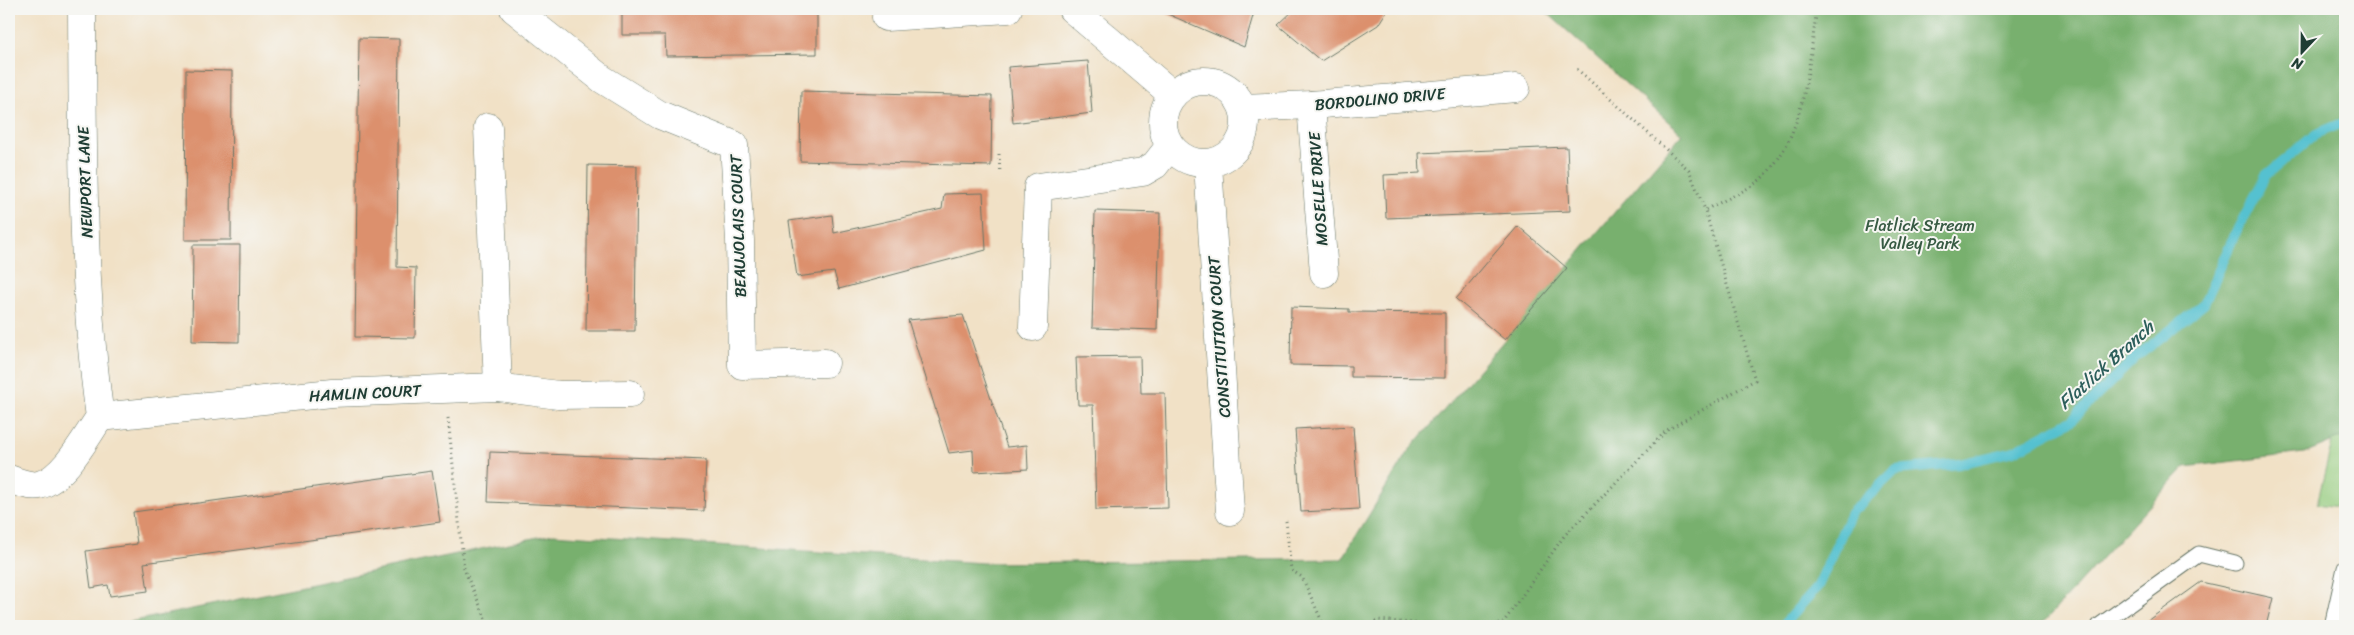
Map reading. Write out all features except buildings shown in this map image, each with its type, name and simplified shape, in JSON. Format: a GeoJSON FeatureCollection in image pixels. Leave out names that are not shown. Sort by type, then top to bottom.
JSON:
{"type":"FeatureCollection","features":[{"type":"Feature","properties":{"kind":"street","name":"NEWPORT LANE"},"geometry":{"type":"LineString","coordinates":[[82,9],[84,153],[91,355],[100,417]]}},
{"type":"Feature","properties":{"kind":"street","name":"BEAUJOLAIS COURT"},"geometry":{"type":"LineString","coordinates":[[514,9],[602,79],[660,115],[734,145],[740,240],[742,365],[825,363]]}},
{"type":"Feature","properties":{"kind":"street"},"geometry":{"type":"LineString","coordinates":[[886,17],[1008,9]]}},
{"type":"Feature","properties":{"kind":"street"},"geometry":{"type":"LineString","coordinates":[[1072,9],[1173,95]]}},
{"type":"Feature","properties":{"kind":"street"},"geometry":{"type":"LineString","coordinates":[[1210,81],[1223,85],[1234,93],[1243,108],[1246,118],[1245,132],[1240,145],[1230,156],[1208,164],[1190,161],[1178,155],[1170,146],[1164,132],[1163,119],[1166,106],[1173,95],[1184,86],[1196,82],[1210,81]]}},
{"type":"Feature","properties":{"kind":"street","name":"BORDOLINO DRIVE"},"geometry":{"type":"LineString","coordinates":[[1243,108],[1311,105],[1516,88]]}},
{"type":"Feature","properties":{"kind":"street","name":"MOSELLE DRIVE"},"geometry":{"type":"LineString","coordinates":[[1311,105],[1324,273]]}},
{"type":"Feature","properties":{"kind":"street"},"geometry":{"type":"LineString","coordinates":[[488,126],[498,387]]}},
{"type":"Feature","properties":{"kind":"street"},"geometry":{"type":"LineString","coordinates":[[1033,327],[1038,187],[1143,172],[1155,165],[1170,146]]}},
{"type":"Feature","properties":{"kind":"street","name":"CONSTITUTION COURT"},"geometry":{"type":"LineString","coordinates":[[1208,164],[1230,511]]}},
{"type":"Feature","properties":{"kind":"street","name":"HAMLIN COURT"},"geometry":{"type":"LineString","coordinates":[[100,417],[332,393],[498,387],[558,395],[630,394]]}},
{"type":"Feature","properties":{"kind":"street"},"geometry":{"type":"LineString","coordinates":[[9,479],[38,486],[55,477],[76,452],[100,417]]}},
{"type":"Feature","properties":{"kind":"lane"},"geometry":{"type":"LineString","coordinates":[[2099,626],[2199,554],[2235,563]]}},
{"type":"Feature","properties":{"kind":"lane"},"geometry":{"type":"LineString","coordinates":[[2332,626],[2345,568]]}},
{"type":"Feature","properties":{"kind":"path"},"geometry":{"type":"LineString","coordinates":[[1705,210],[1761,179],[1782,154],[1795,126],[1807,72],[1817,9]]}},
{"type":"Feature","properties":{"kind":"path"},"geometry":{"type":"LineString","coordinates":[[1488,626],[1503,623],[1564,536],[1667,430],[1755,380],[1705,210],[1689,170],[1576,69]]}},
{"type":"Feature","properties":{"kind":"path"},"geometry":{"type":"LineString","coordinates":[[999,154],[1000,173]]}},
{"type":"Feature","properties":{"kind":"path"},"geometry":{"type":"LineString","coordinates":[[449,438],[464,569],[489,626]]}},
{"type":"Feature","properties":{"kind":"path"},"geometry":{"type":"LineString","coordinates":[[1286,521],[1291,570],[1302,577],[1324,626]]}},
{"type":"Feature","properties":{"kind":"path"},"geometry":{"type":"LineString","coordinates":[[1366,626],[1378,620],[1446,626]]}},
{"type":"Feature","properties":{"kind":"green space","name":"Flatlick Stream Valley Park"},"geometry":{"type":"Polygon","coordinates":[[[1543,9],[2345,9],[2345,436],[2304,453],[2185,467],[2040,626],[110,626],[553,534],[983,563],[1342,559],[1407,453],[1682,134],[1543,9]]]}},
{"type":"Feature","properties":{"kind":"green space"},"geometry":{"type":"Polygon","coordinates":[[[2345,388],[2345,508],[2317,504],[2345,388]]]}},
{"type":"Feature","properties":{"kind":"waterway","name":"Flatlick Branch"},"geometry":{"type":"LineString","coordinates":[[1782,626],[1818,586],[1851,513],[1896,470],[1959,464],[2014,451],[2071,421],[2136,357],[2204,304],[2234,236],[2266,175],[2316,134],[2345,122]]}}]}
